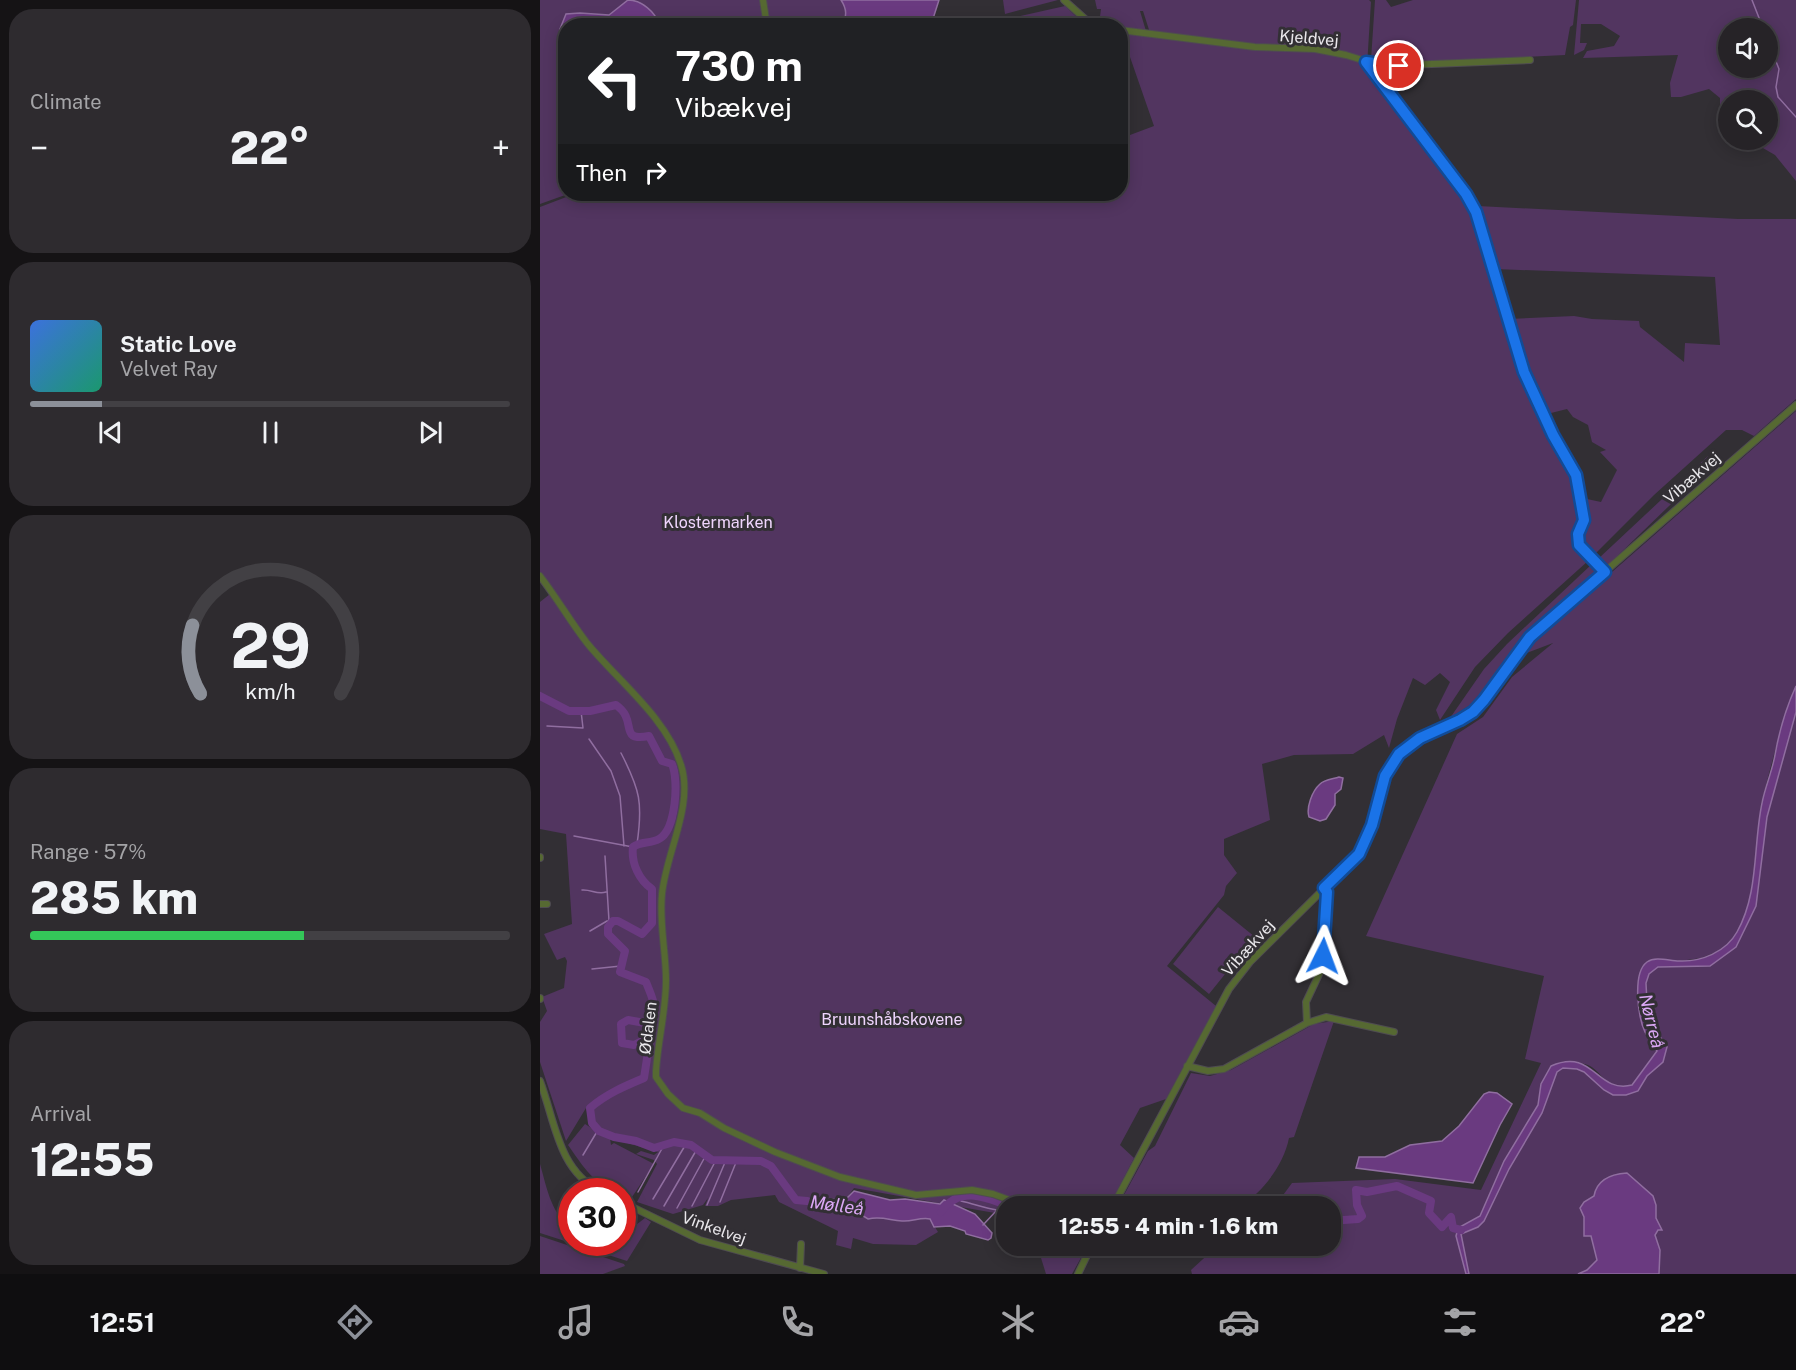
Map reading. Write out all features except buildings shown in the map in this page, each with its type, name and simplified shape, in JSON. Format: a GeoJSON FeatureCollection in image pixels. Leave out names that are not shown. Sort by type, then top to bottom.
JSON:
{"type":"FeatureCollection","features":[{"type":"Feature","properties":{"kind":"street"},"geometry":{"type":"LineString","coordinates":[[762,0],[765,18]]}},
{"type":"Feature","properties":{"kind":"street"},"geometry":{"type":"LineString","coordinates":[[1064,0],[1083,18]]}},
{"type":"Feature","properties":{"kind":"street","name":"Kjeldvej"},"geometry":{"type":"LineString","coordinates":[[1128,31],[1255,47],[1316,49],[1366,62],[1399,66],[1530,60]]}},
{"type":"Feature","properties":{"kind":"street"},"geometry":{"type":"LineString","coordinates":[[1366,62],[1466,194],[1476,212],[1524,372],[1553,435],[1576,475],[1584,520],[1578,534],[1579,545],[1605,572]]}},
{"type":"Feature","properties":{"kind":"street","name":"Vibækvej"},"geometry":{"type":"LineString","coordinates":[[1118,1196],[1229,989],[1250,962],[1359,854],[1372,825],[1385,776],[1399,754],[1420,738],[1473,712],[1530,637],[1796,405]]}},
{"type":"Feature","properties":{"kind":"street","name":"Ødalen"},"geometry":{"type":"LineString","coordinates":[[540,576],[588,644],[614,671],[665,733],[674,747],[684,774],[684,798],[662,893],[666,982],[656,1077],[676,1104],[775,1152],[840,1177],[916,1195],[972,1190],[998,1196]]}},
{"type":"Feature","properties":{"kind":"street"},"geometry":{"type":"LineString","coordinates":[[1307,1023],[1306,1002],[1322,968],[1327,892],[1324,888]]}},
{"type":"Feature","properties":{"kind":"street"},"geometry":{"type":"LineString","coordinates":[[1187,1066],[1208,1071],[1224,1069],[1307,1023],[1326,1017],[1394,1032]]}},
{"type":"Feature","properties":{"kind":"street"},"geometry":{"type":"LineString","coordinates":[[540,1082],[561,1148],[567,1161],[581,1178]]}},
{"type":"Feature","properties":{"kind":"street","name":"Vinkelvej"},"geometry":{"type":"LineString","coordinates":[[636,1209],[700,1240],[824,1274]]}},
{"type":"Feature","properties":{"kind":"street"},"geometry":{"type":"LineString","coordinates":[[800,1268],[801,1244]]}},
{"type":"Feature","properties":{"kind":"street"},"geometry":{"type":"LineString","coordinates":[[1078,1274],[1087,1256]]}},
{"type":"Feature","properties":{"kind":"green space"},"geometry":{"type":"Polygon","coordinates":[[[540,0],[841,0],[846,12],[845,18],[558,18],[558,198],[540,204],[540,0]]]}},
{"type":"Feature","properties":{"kind":"green space"},"geometry":{"type":"Polygon","coordinates":[[[1003,0],[1058,0],[1005,14],[1003,0]]]}},
{"type":"Feature","properties":{"kind":"green space"},"geometry":{"type":"Polygon","coordinates":[[[1095,0],[1369,0],[1371,2],[1367,66],[1470,206],[1522,376],[1547,439],[1587,499],[1601,502],[1617,470],[1600,452],[1606,450],[1592,442],[1588,425],[1573,417],[1567,409],[1547,414],[1525,371],[1508,319],[1574,316],[1639,321],[1640,327],[1684,362],[1685,343],[1720,345],[1715,277],[1495,269],[1478,206],[1738,219],[1796,219],[1796,399],[1754,436],[1742,430],[1726,430],[1654,495],[1588,561],[1508,633],[1475,667],[1440,720],[1436,710],[1450,682],[1440,673],[1425,685],[1413,678],[1397,719],[1389,748],[1384,735],[1353,754],[1294,755],[1262,764],[1270,820],[1224,839],[1224,855],[1237,873],[1226,886],[1224,895],[1167,966],[1216,1006],[1166,1099],[1140,1108],[1120,1145],[1134,1158],[1114,1196],[996,1196],[996,1213],[854,1188],[846,1199],[799,1200],[860,1214],[868,1219],[906,1221],[930,1219],[938,1232],[916,1245],[873,1244],[853,1238],[851,1249],[836,1245],[838,1231],[779,1202],[775,1195],[731,1200],[718,1206],[705,1206],[708,1198],[703,1205],[673,1214],[637,1202],[657,1164],[654,1160],[636,1154],[641,1151],[654,1155],[658,1152],[610,1138],[611,1145],[614,1143],[654,1164],[636,1191],[636,1178],[594,1178],[568,1145],[585,1124],[601,1134],[590,1123],[586,1108],[566,1141],[540,1062],[540,1022],[547,1011],[542,997],[564,988],[567,961],[565,957],[557,960],[544,934],[572,924],[566,834],[540,829],[540,602],[550,594],[557,595],[540,572],[540,207],[558,200],[1066,201],[1070,203],[1128,201],[1128,135],[1154,126],[1128,51],[1128,34],[1151,36],[1143,11],[1140,11],[1146,31],[1128,28],[1128,18],[1100,18],[1101,9],[1097,9],[1095,0]]]}},
{"type":"Feature","properties":{"kind":"green space"},"geometry":{"type":"Polygon","coordinates":[[[1375,0],[1386,0],[1391,7],[1413,0],[1576,0],[1573,25],[1570,27],[1565,55],[1391,64],[1371,60],[1375,0]]]}},
{"type":"Feature","properties":{"kind":"green space"},"geometry":{"type":"Polygon","coordinates":[[[1579,0],[1796,0],[1796,181],[1775,155],[1766,150],[1778,150],[1778,90],[1718,90],[1718,96],[1709,89],[1681,97],[1671,97],[1670,83],[1678,55],[1583,58],[1587,51],[1614,46],[1620,36],[1601,24],[1581,24],[1580,43],[1587,43],[1584,50],[1574,55],[1579,0]]]}},
{"type":"Feature","properties":{"kind":"green space"},"geometry":{"type":"Polygon","coordinates":[[[1065,6],[1078,18],[1011,18],[1065,6]]]}},
{"type":"Feature","properties":{"kind":"green space"},"geometry":{"type":"Polygon","coordinates":[[[1796,411],[1796,686],[1776,747],[1761,804],[1751,899],[1735,936],[1721,950],[1701,958],[1680,961],[1657,959],[1647,962],[1641,971],[1638,982],[1639,1008],[1645,1032],[1657,1051],[1655,1055],[1632,1085],[1617,1086],[1607,1082],[1590,1066],[1568,1062],[1561,1062],[1541,1084],[1538,1105],[1504,1161],[1480,1216],[1456,1236],[1466,1274],[1192,1274],[1191,1270],[1206,1256],[1341,1256],[1341,1196],[1282,1196],[1292,1183],[1395,1179],[1481,1190],[1541,1063],[1525,1059],[1544,976],[1366,936],[1457,734],[1483,717],[1512,677],[1553,643],[1521,655],[1796,411]]]}},
{"type":"Feature","properties":{"kind":"green space"},"geometry":{"type":"Polygon","coordinates":[[[1708,456],[1705,469],[1699,477],[1608,565],[1598,559],[1708,456]]]}},
{"type":"Feature","properties":{"kind":"green space"},"geometry":{"type":"Polygon","coordinates":[[[1592,564],[1598,570],[1530,633],[1472,704],[1450,718],[1484,669],[1507,644],[1592,564]]]}},
{"type":"Feature","properties":{"kind":"green space"},"geometry":{"type":"Polygon","coordinates":[[[1796,712],[1796,1274],[1469,1274],[1461,1234],[1478,1227],[1484,1221],[1556,1072],[1563,1069],[1576,1069],[1604,1090],[1638,1091],[1647,1076],[1663,1062],[1667,1047],[1656,1031],[1647,1003],[1646,983],[1649,974],[1658,967],[1710,966],[1736,947],[1756,906],[1767,817],[1796,712]]]}},
{"type":"Feature","properties":{"kind":"green space"},"geometry":{"type":"Polygon","coordinates":[[[1218,907],[1255,937],[1209,994],[1173,964],[1218,907]]]}},
{"type":"Feature","properties":{"kind":"green space"},"geometry":{"type":"Polygon","coordinates":[[[1334,1021],[1294,1137],[1289,1138],[1277,1169],[1256,1194],[1259,1196],[1123,1196],[1148,1151],[1155,1146],[1191,1073],[1210,1076],[1231,1070],[1314,1024],[1334,1021]]]}},
{"type":"Feature","properties":{"kind":"green space"},"geometry":{"type":"Polygon","coordinates":[[[540,1164],[547,1190],[558,1213],[558,1239],[540,1233],[540,1164]]]}},
{"type":"Feature","properties":{"kind":"green space"},"geometry":{"type":"Polygon","coordinates":[[[645,1218],[651,1222],[636,1246],[636,1225],[645,1218]]]}},
{"type":"Feature","properties":{"kind":"green space"},"geometry":{"type":"Polygon","coordinates":[[[540,1236],[558,1242],[558,1256],[600,1256],[625,1266],[603,1274],[540,1274],[540,1236]]]}},
{"type":"Feature","properties":{"kind":"green space"},"geometry":{"type":"Polygon","coordinates":[[[611,1256],[630,1256],[627,1261],[611,1256]]]}},
{"type":"Feature","properties":{"kind":"green space"},"geometry":{"type":"Polygon","coordinates":[[[1040,1256],[1082,1256],[1072,1274],[1046,1274],[1040,1256]]]}},
{"type":"Feature","properties":{"kind":"water"},"geometry":{"type":"Polygon","coordinates":[[[628,0],[638,2],[656,18],[564,18],[566,14],[580,13],[609,15],[628,0]]]}},
{"type":"Feature","properties":{"kind":"water"},"geometry":{"type":"Polygon","coordinates":[[[841,0],[939,0],[933,18],[845,18],[841,0]]]}},
{"type":"Feature","properties":{"kind":"water","name":"Nørreå"},"geometry":{"type":"Polygon","coordinates":[[[1796,686],[1796,712],[1767,817],[1756,906],[1736,947],[1710,966],[1658,967],[1649,974],[1646,983],[1647,1003],[1656,1031],[1667,1047],[1663,1062],[1647,1076],[1638,1091],[1626,1095],[1613,1095],[1577,1069],[1563,1068],[1557,1072],[1542,1113],[1509,1169],[1484,1221],[1478,1227],[1461,1234],[1469,1274],[1466,1274],[1456,1236],[1458,1228],[1480,1216],[1504,1161],[1538,1105],[1541,1084],[1551,1066],[1565,1062],[1577,1062],[1610,1083],[1620,1086],[1632,1085],[1657,1051],[1645,1032],[1640,1016],[1638,985],[1642,968],[1654,959],[1687,961],[1704,958],[1720,950],[1737,932],[1749,901],[1763,797],[1783,720],[1796,686]]]}},
{"type":"Feature","properties":{"kind":"water"},"geometry":{"type":"Polygon","coordinates":[[[1339,777],[1343,778],[1341,789],[1335,794],[1335,805],[1326,819],[1320,821],[1309,817],[1309,804],[1317,787],[1339,777]]]}},
{"type":"Feature","properties":{"kind":"water"},"geometry":{"type":"Polygon","coordinates":[[[1497,1093],[1512,1104],[1473,1183],[1356,1168],[1359,1157],[1385,1157],[1410,1145],[1442,1141],[1459,1126],[1484,1094],[1497,1093]]]}},
{"type":"Feature","properties":{"kind":"water"},"geometry":{"type":"Polygon","coordinates":[[[1627,1173],[1653,1196],[1656,1205],[1656,1218],[1662,1230],[1658,1230],[1655,1235],[1660,1250],[1659,1274],[1578,1274],[1587,1270],[1597,1260],[1591,1236],[1584,1236],[1584,1217],[1580,1208],[1584,1202],[1594,1196],[1598,1185],[1606,1178],[1627,1173]]]}},
{"type":"Feature","properties":{"kind":"water"},"geometry":{"type":"Polygon","coordinates":[[[854,1191],[890,1200],[905,1199],[940,1204],[944,1200],[975,1214],[992,1233],[991,1238],[988,1240],[966,1234],[965,1231],[950,1226],[934,1227],[930,1219],[906,1221],[868,1219],[860,1214],[796,1200],[846,1199],[854,1191]]]}},
{"type":"Feature","properties":{"kind":"waterway"},"geometry":{"type":"LineString","coordinates":[[1752,0],[1759,18]]}},
{"type":"Feature","properties":{"kind":"waterway"},"geometry":{"type":"LineString","coordinates":[[1778,66],[1778,75]]}},
{"type":"Feature","properties":{"kind":"waterway"},"geometry":{"type":"LineString","coordinates":[[1778,78],[1778,97],[1796,117]]}},
{"type":"Feature","properties":{"kind":"waterway","name":"Mølleå"},"geometry":{"type":"LineString","coordinates":[[540,696],[569,711],[590,711],[616,705],[623,711],[631,733],[639,737],[649,736],[662,761],[672,764],[674,771],[674,804],[665,834],[652,842],[633,847],[633,859],[637,871],[652,889],[652,923],[642,934],[618,921],[613,921],[608,927],[608,934],[625,951],[620,972],[646,982],[653,999],[653,1014],[645,1023],[628,1020],[621,1024],[622,1043],[634,1045],[650,1039],[644,1078],[609,1094],[590,1108],[592,1123],[599,1131],[654,1148],[674,1142],[691,1145],[712,1160],[761,1161],[771,1166],[796,1200],[807,1201]]}},
{"type":"Feature","properties":{"kind":"waterway"},"geometry":{"type":"LineString","coordinates":[[547,726],[583,728],[581,711]]}},
{"type":"Feature","properties":{"kind":"waterway"},"geometry":{"type":"LineString","coordinates":[[589,739],[611,771],[620,796],[624,846]]}},
{"type":"Feature","properties":{"kind":"waterway"},"geometry":{"type":"LineString","coordinates":[[621,753],[636,787],[640,807],[637,844]]}},
{"type":"Feature","properties":{"kind":"waterway"},"geometry":{"type":"LineString","coordinates":[[574,836],[633,847]]}},
{"type":"Feature","properties":{"kind":"waterway"},"geometry":{"type":"LineString","coordinates":[[605,856],[609,921]]}},
{"type":"Feature","properties":{"kind":"waterway"},"geometry":{"type":"LineString","coordinates":[[582,890],[606,892]]}},
{"type":"Feature","properties":{"kind":"waterway"},"geometry":{"type":"LineString","coordinates":[[590,931],[607,921],[613,921]]}},
{"type":"Feature","properties":{"kind":"waterway"},"geometry":{"type":"LineString","coordinates":[[592,969],[621,966]]}},
{"type":"Feature","properties":{"kind":"waterway"},"geometry":{"type":"LineString","coordinates":[[583,1155],[598,1130]]}},
{"type":"Feature","properties":{"kind":"waterway"},"geometry":{"type":"LineString","coordinates":[[653,1199],[686,1144]]}},
{"type":"Feature","properties":{"kind":"waterway"},"geometry":{"type":"LineString","coordinates":[[638,1192],[664,1145]]}},
{"type":"Feature","properties":{"kind":"waterway"},"geometry":{"type":"LineString","coordinates":[[664,1206],[697,1149]]}},
{"type":"Feature","properties":{"kind":"waterway"},"geometry":{"type":"LineString","coordinates":[[677,1208],[706,1155]]}},
{"type":"Feature","properties":{"kind":"waterway"},"geometry":{"type":"LineString","coordinates":[[692,1206],[716,1160]]}},
{"type":"Feature","properties":{"kind":"waterway"},"geometry":{"type":"LineString","coordinates":[[707,1205],[726,1160]]}},
{"type":"Feature","properties":{"kind":"waterway"},"geometry":{"type":"LineString","coordinates":[[720,1202],[737,1160]]}},
{"type":"Feature","properties":{"kind":"waterway","name":"Mølleå"},"geometry":{"type":"LineString","coordinates":[[1341,1220],[1358,1219],[1362,1216],[1357,1205],[1356,1190],[1367,1192],[1397,1186],[1431,1201],[1429,1213],[1442,1227],[1451,1217],[1453,1228],[1461,1230]]}},
{"type":"Feature","properties":{"kind":"waterway"},"geometry":{"type":"LineString","coordinates":[[959,1196],[961,1201],[997,1210],[983,1225]]}},
{"type":"Feature","properties":{"kind":"waterway","name":"Mølleå"},"geometry":{"type":"LineString","coordinates":[[941,1212],[948,1204],[964,1196],[996,1201]]}},
{"type":"Feature","properties":{"kind":"route"},"geometry":{"type":"LineString","coordinates":[[1323,956],[1327,892],[1324,888],[1359,854],[1372,825],[1385,776],[1391,764],[1409,745],[1420,738],[1473,712],[1530,637],[1605,572],[1579,545],[1578,534],[1584,520],[1576,475],[1553,435],[1546,415],[1524,372],[1476,212],[1466,194],[1366,62],[1382,66],[1399,66]]}},
{"type":"Feature","properties":{"kind":"park label","name":"Klostermarken"},"geometry":{"type":"Point","coordinates":[718,522]}},
{"type":"Feature","properties":{"kind":"park label","name":"Bruunshåbskovene"},"geometry":{"type":"Point","coordinates":[892,1019]}}]}
